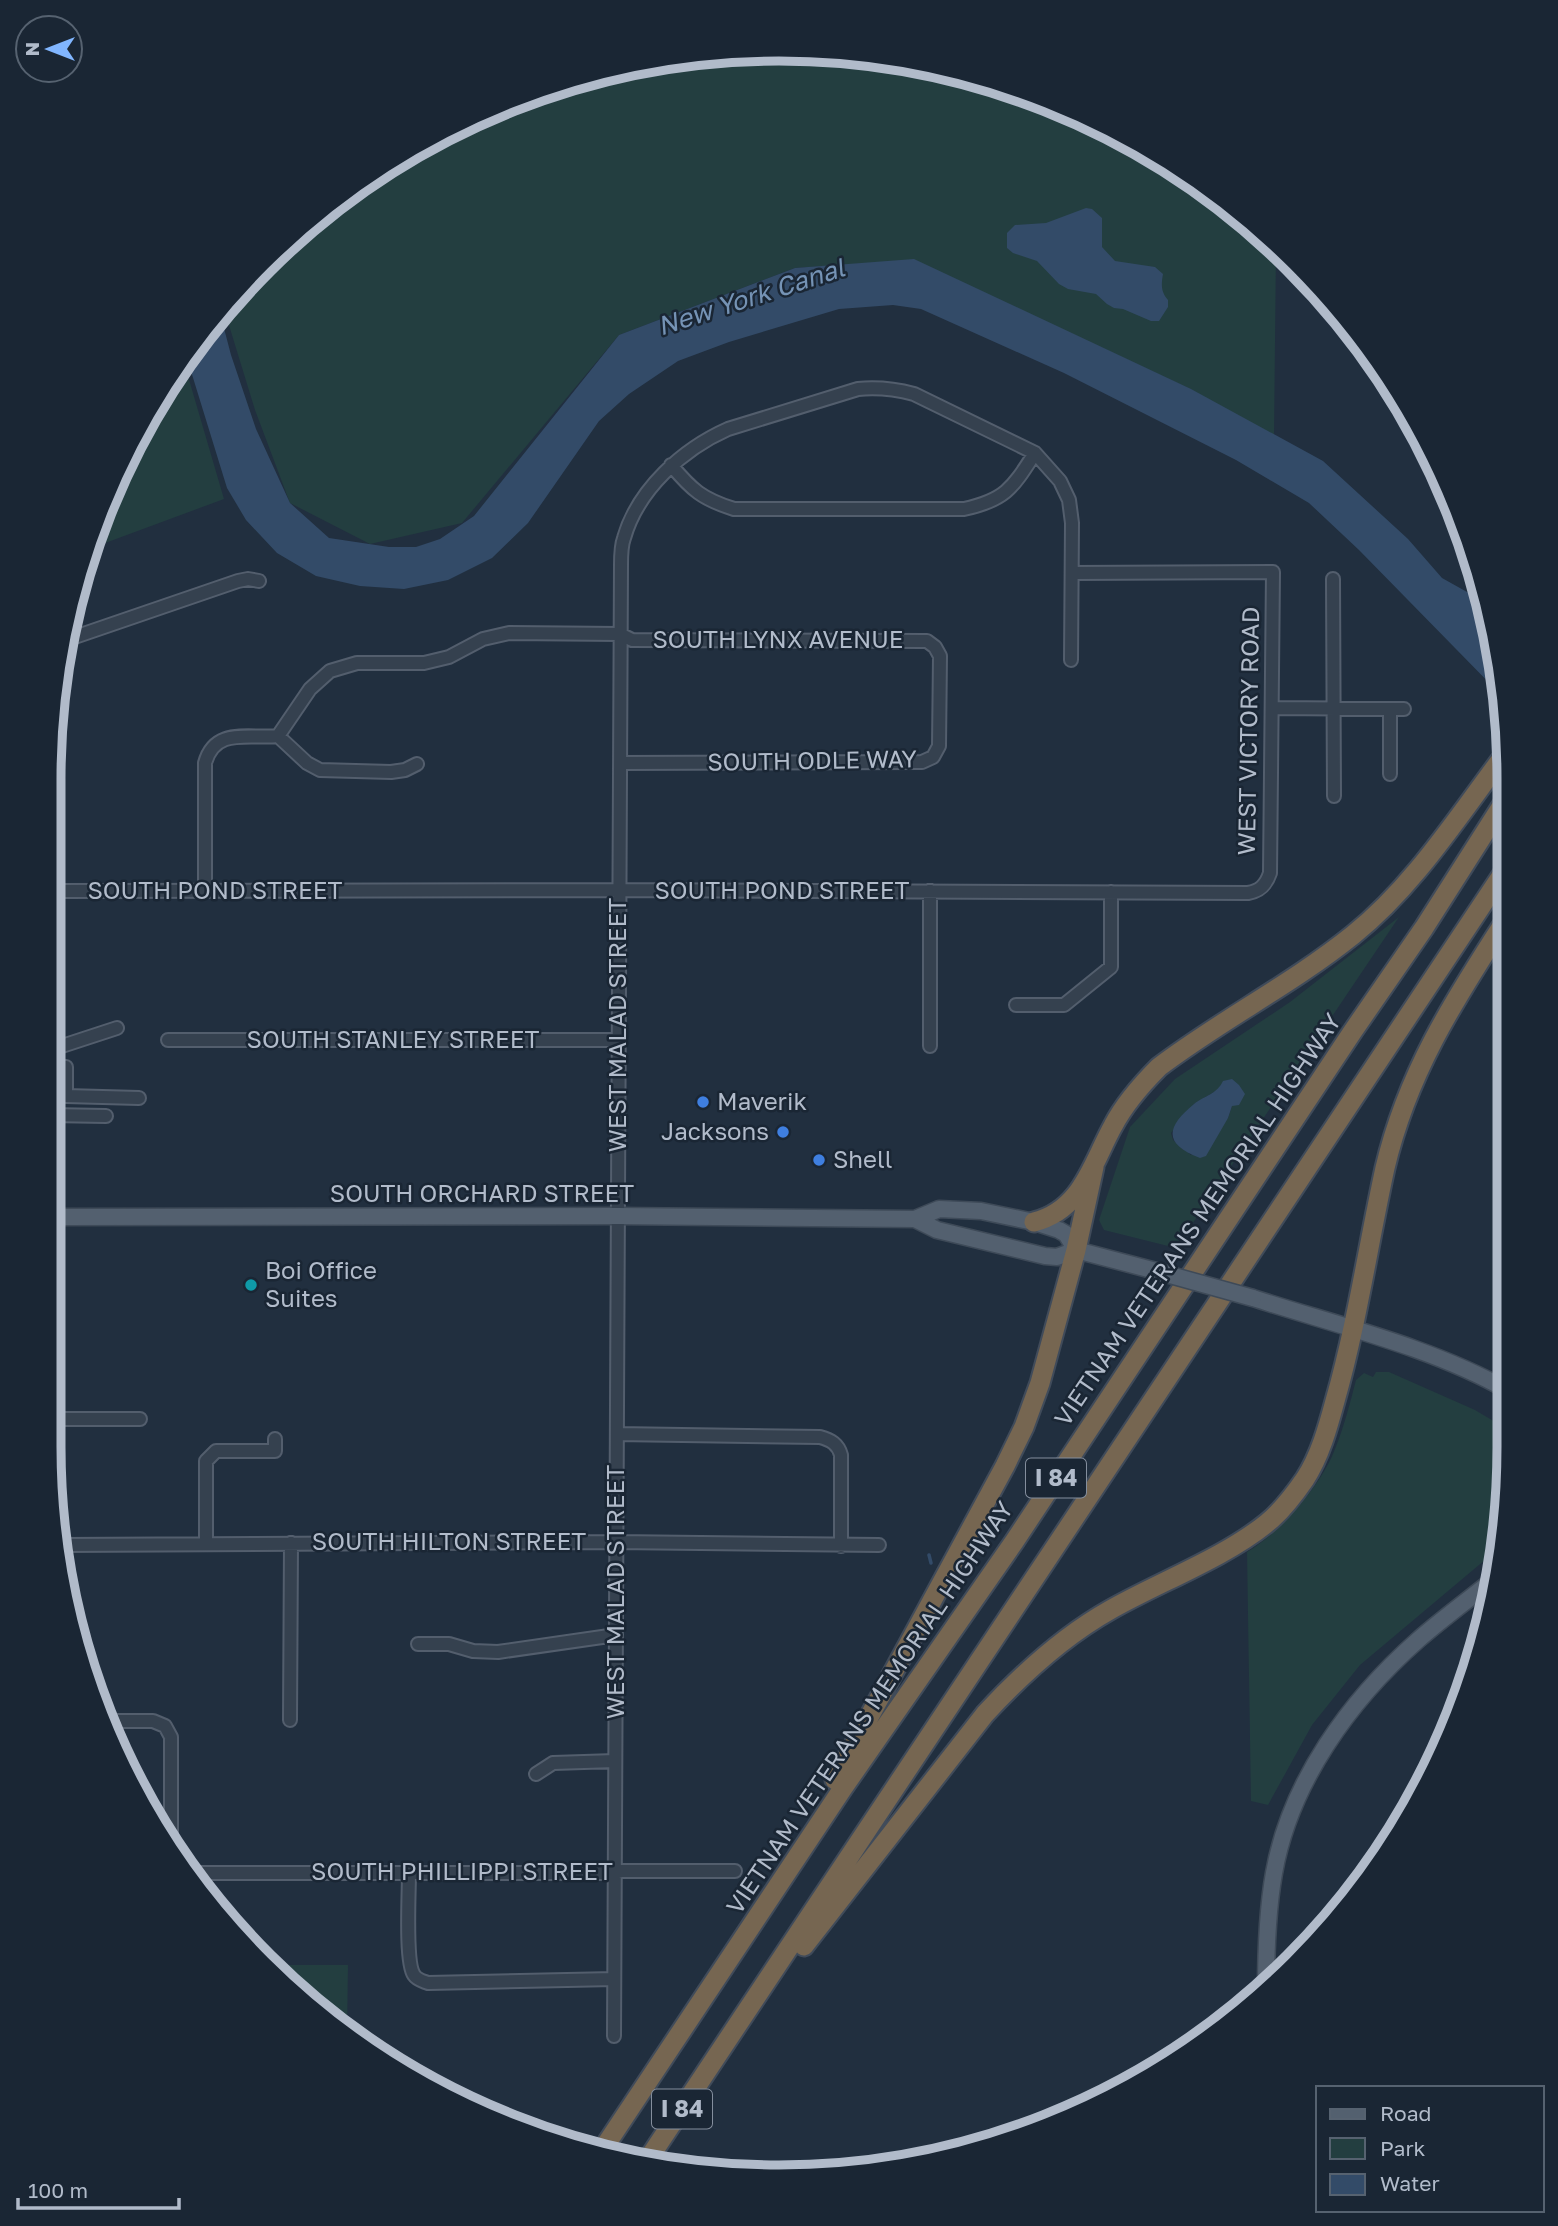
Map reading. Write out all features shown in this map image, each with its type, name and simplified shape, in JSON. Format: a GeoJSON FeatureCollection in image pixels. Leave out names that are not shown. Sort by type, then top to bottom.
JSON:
{"type":"FeatureCollection","features":[{"type":"Feature","properties":{"kind":"highway"},"geometry":{"type":"LineString","coordinates":[[1034,1222],[1061,1210],[1075,1197],[1094,1167],[1113,1124],[1142,1084],[1177,1054],[1317,962],[1354,934],[1384,907],[1414,873],[1496,766]]}},
{"type":"Feature","properties":{"kind":"highway","name":"VIETNAM VETERANS MEMORIAL HIGHWAY"},"geometry":{"type":"LineString","coordinates":[[607,2143],[843,1788],[1014,1542],[1424,928],[1497,813]]}},
{"type":"Feature","properties":{"kind":"highway","name":"I 84"},"geometry":{"type":"LineString","coordinates":[[652,2153],[1497,882]]}},
{"type":"Feature","properties":{"kind":"highway"},"geometry":{"type":"LineString","coordinates":[[717,2057],[985,1714],[1013,1683],[1077,1630],[1109,1610],[1242,1541],[1269,1522],[1307,1476],[1319,1450],[1343,1374],[1385,1167],[1401,1111],[1425,1054],[1497,934]]}},
{"type":"Feature","properties":{"kind":"highway"},"geometry":{"type":"LineString","coordinates":[[776,1889],[1024,1427],[1040,1383],[1076,1250],[1094,1167]]}},
{"type":"Feature","properties":{"kind":"main road","name":"SOUTH ORCHARD STREET"},"geometry":{"type":"LineString","coordinates":[[61,1217],[618,1216],[915,1219],[939,1209],[981,1211],[1034,1222],[1066,1234],[1076,1250]]}},
{"type":"Feature","properties":{"kind":"main road","name":"SOUTH ORCHARD STREET"},"geometry":{"type":"LineString","coordinates":[[915,1219],[937,1230],[1045,1256],[1057,1257],[1076,1250],[1253,1298],[1416,1350],[1468,1370],[1497,1385]]}},
{"type":"Feature","properties":{"kind":"main road"},"geometry":{"type":"LineString","coordinates":[[1266,1974],[1266,1930],[1274,1871],[1283,1835],[1312,1768],[1331,1737],[1371,1686],[1418,1640],[1483,1588]]}},
{"type":"Feature","properties":{"kind":"street"},"geometry":{"type":"LineString","coordinates":[[1035,453],[1015,485],[998,498],[964,509],[734,509],[714,503],[692,490],[671,465],[693,447],[728,429],[858,389],[874,387],[914,394],[1035,453],[1060,481],[1069,500],[1072,523],[1071,660]]}},
{"type":"Feature","properties":{"kind":"street","name":"WEST MALAD STREET"},"geometry":{"type":"LineString","coordinates":[[614,2036],[620,635],[623,540],[631,518],[671,465]]}},
{"type":"Feature","properties":{"kind":"street","name":"WEST VICTORY ROAD"},"geometry":{"type":"LineString","coordinates":[[1072,573],[1273,572],[1270,873],[1261,888]]}},
{"type":"Feature","properties":{"kind":"street"},"geometry":{"type":"LineString","coordinates":[[76,637],[238,581],[248,579],[259,582]]}},
{"type":"Feature","properties":{"kind":"street"},"geometry":{"type":"LineString","coordinates":[[1334,579],[1334,796]]}},
{"type":"Feature","properties":{"kind":"street","name":"SOUTH LYNX AVENUE"},"geometry":{"type":"LineString","coordinates":[[278,736],[310,689],[330,671],[357,663],[424,663],[449,657],[483,639],[509,633],[620,635],[632,640],[927,641],[935,647]]}},
{"type":"Feature","properties":{"kind":"street","name":"SOUTH ODLE WAY"},"geometry":{"type":"LineString","coordinates":[[620,763],[922,762],[933,757],[939,746],[940,656],[935,647]]}},
{"type":"Feature","properties":{"kind":"street"},"geometry":{"type":"LineString","coordinates":[[1272,708],[1404,709]]}},
{"type":"Feature","properties":{"kind":"street"},"geometry":{"type":"LineString","coordinates":[[1390,709],[1390,774]]}},
{"type":"Feature","properties":{"kind":"street"},"geometry":{"type":"LineString","coordinates":[[205,891],[205,763],[213,745],[229,737],[278,736],[307,763],[320,770],[390,772],[405,771],[417,764]]}},
{"type":"Feature","properties":{"kind":"street","name":"SOUTH POND STREET"},"geometry":{"type":"LineString","coordinates":[[61,891],[1248,893],[1261,888]]}},
{"type":"Feature","properties":{"kind":"street"},"geometry":{"type":"LineString","coordinates":[[930,891],[930,1046]]}},
{"type":"Feature","properties":{"kind":"street"},"geometry":{"type":"LineString","coordinates":[[1016,1005],[1064,1005],[1111,967],[1111,892]]}},
{"type":"Feature","properties":{"kind":"street"},"geometry":{"type":"LineString","coordinates":[[61,1046],[117,1028]]}},
{"type":"Feature","properties":{"kind":"street","name":"SOUTH STANLEY STREET"},"geometry":{"type":"LineString","coordinates":[[168,1040],[618,1040]]}},
{"type":"Feature","properties":{"kind":"street"},"geometry":{"type":"LineString","coordinates":[[61,1067],[66,1067],[66,1096],[138,1098]]}},
{"type":"Feature","properties":{"kind":"street"},"geometry":{"type":"LineString","coordinates":[[61,1115],[107,1116]]}},
{"type":"Feature","properties":{"kind":"street"},"geometry":{"type":"LineString","coordinates":[[61,1419],[140,1419]]}},
{"type":"Feature","properties":{"kind":"street"},"geometry":{"type":"LineString","coordinates":[[617,1434],[827,1439],[839,1448],[841,1455],[841,1546]]}},
{"type":"Feature","properties":{"kind":"street"},"geometry":{"type":"LineString","coordinates":[[206,1543],[206,1461],[216,1451],[275,1451],[275,1439]]}},
{"type":"Feature","properties":{"kind":"street","name":"SOUTH HILTON STREET"},"geometry":{"type":"LineString","coordinates":[[68,1545],[616,1542],[879,1545]]}},
{"type":"Feature","properties":{"kind":"street"},"geometry":{"type":"LineString","coordinates":[[290,1720],[291,1543]]}},
{"type":"Feature","properties":{"kind":"street"},"geometry":{"type":"LineString","coordinates":[[418,1644],[449,1644],[473,1651],[498,1652],[616,1635]]}},
{"type":"Feature","properties":{"kind":"street"},"geometry":{"type":"LineString","coordinates":[[116,1721],[153,1721],[165,1726],[171,1737],[171,1828]]}},
{"type":"Feature","properties":{"kind":"street"},"geometry":{"type":"LineString","coordinates":[[536,1774],[554,1763],[615,1761]]}},
{"type":"Feature","properties":{"kind":"street","name":"SOUTH PHILLIPPI STREET"},"geometry":{"type":"LineString","coordinates":[[202,1873],[735,1871]]}},
{"type":"Feature","properties":{"kind":"street"},"geometry":{"type":"LineString","coordinates":[[409,1873],[409,1960],[414,1976],[420,1981],[614,1979]]}},
{"type":"Feature","properties":{"kind":"green space"},"geometry":{"type":"Polygon","coordinates":[[[779,61],[873,67],[919,75],[1010,99],[1096,135],[1138,157],[1216,210],[1276,261],[1274,436],[1190,389],[914,260],[795,268],[619,335],[462,523],[370,544],[290,503],[255,410],[227,320],[271,271],[342,210],[420,157],[504,116],[593,86],[685,67],[779,61]]]}},
{"type":"Feature","properties":{"kind":"green space"},"geometry":{"type":"Polygon","coordinates":[[[187,373],[224,499],[100,545],[135,462],[157,420],[187,373]]]}},
{"type":"Feature","properties":{"kind":"green space"},"geometry":{"type":"Polygon","coordinates":[[[1399,917],[1176,1248],[1104,1230],[1099,1220],[1130,1127],[1175,1079],[1290,1002],[1399,917]],[[1219,1089],[1194,1104],[1171,1133],[1173,1140],[1191,1155],[1228,1118],[1232,1106],[1219,1089]]]}},
{"type":"Feature","properties":{"kind":"green space"},"geometry":{"type":"Polygon","coordinates":[[[1376,1372],[1389,1372],[1475,1410],[1497,1423],[1495,1494],[1488,1557],[1360,1665],[1312,1725],[1268,1805],[1251,1801],[1247,1552],[1273,1533],[1310,1492],[1335,1449],[1356,1380],[1364,1373],[1373,1377],[1376,1372]]]}},
{"type":"Feature","properties":{"kind":"green space"},"geometry":{"type":"Polygon","coordinates":[[[282,1965],[348,1965],[347,2020],[282,1965]]]}},
{"type":"Feature","properties":{"kind":"water"},"geometry":{"type":"Polygon","coordinates":[[[1086,208],[1092,209],[1102,218],[1102,247],[1115,261],[1155,267],[1163,274],[1162,288],[1168,300],[1168,307],[1159,321],[1151,321],[1114,308],[1096,294],[1068,289],[1059,284],[1037,261],[1013,253],[1007,248],[1007,233],[1015,225],[1046,223],[1086,208]]]}},
{"type":"Feature","properties":{"kind":"water","name":"New York Canal"},"geometry":{"type":"Polygon","coordinates":[[[914,259],[1191,389],[1323,461],[1408,539],[1442,578],[1472,595],[1491,685],[1309,503],[1236,460],[1064,373],[921,309],[893,305],[839,309],[729,342],[678,361],[629,394],[599,421],[528,523],[492,558],[448,580],[404,589],[360,586],[316,576],[277,553],[246,520],[227,488],[190,369],[223,326],[256,429],[290,503],[329,538],[389,547],[416,547],[440,539],[474,516],[619,335],[795,268],[914,259]]]}},
{"type":"Feature","properties":{"kind":"water"},"geometry":{"type":"Polygon","coordinates":[[[1232,1079],[1245,1094],[1239,1105],[1232,1106],[1206,1156],[1200,1158],[1188,1153],[1174,1141],[1174,1128],[1178,1120],[1194,1104],[1217,1089],[1223,1081],[1232,1079]]]}},
{"type":"Feature","properties":{"kind":"waterway"},"geometry":{"type":"LineString","coordinates":[[929,1555],[931,1563]]}},
{"type":"Feature","properties":{"kind":"place","name":"Maverik"},"geometry":{"type":"Point","coordinates":[703,1102]}},
{"type":"Feature","properties":{"kind":"place","name":"Jacksons"},"geometry":{"type":"Point","coordinates":[783,1132]}},
{"type":"Feature","properties":{"kind":"place","name":"Shell"},"geometry":{"type":"Point","coordinates":[819,1160]}},
{"type":"Feature","properties":{"kind":"place","name":"Boi Office Suites"},"geometry":{"type":"Point","coordinates":[251,1285]}}]}
